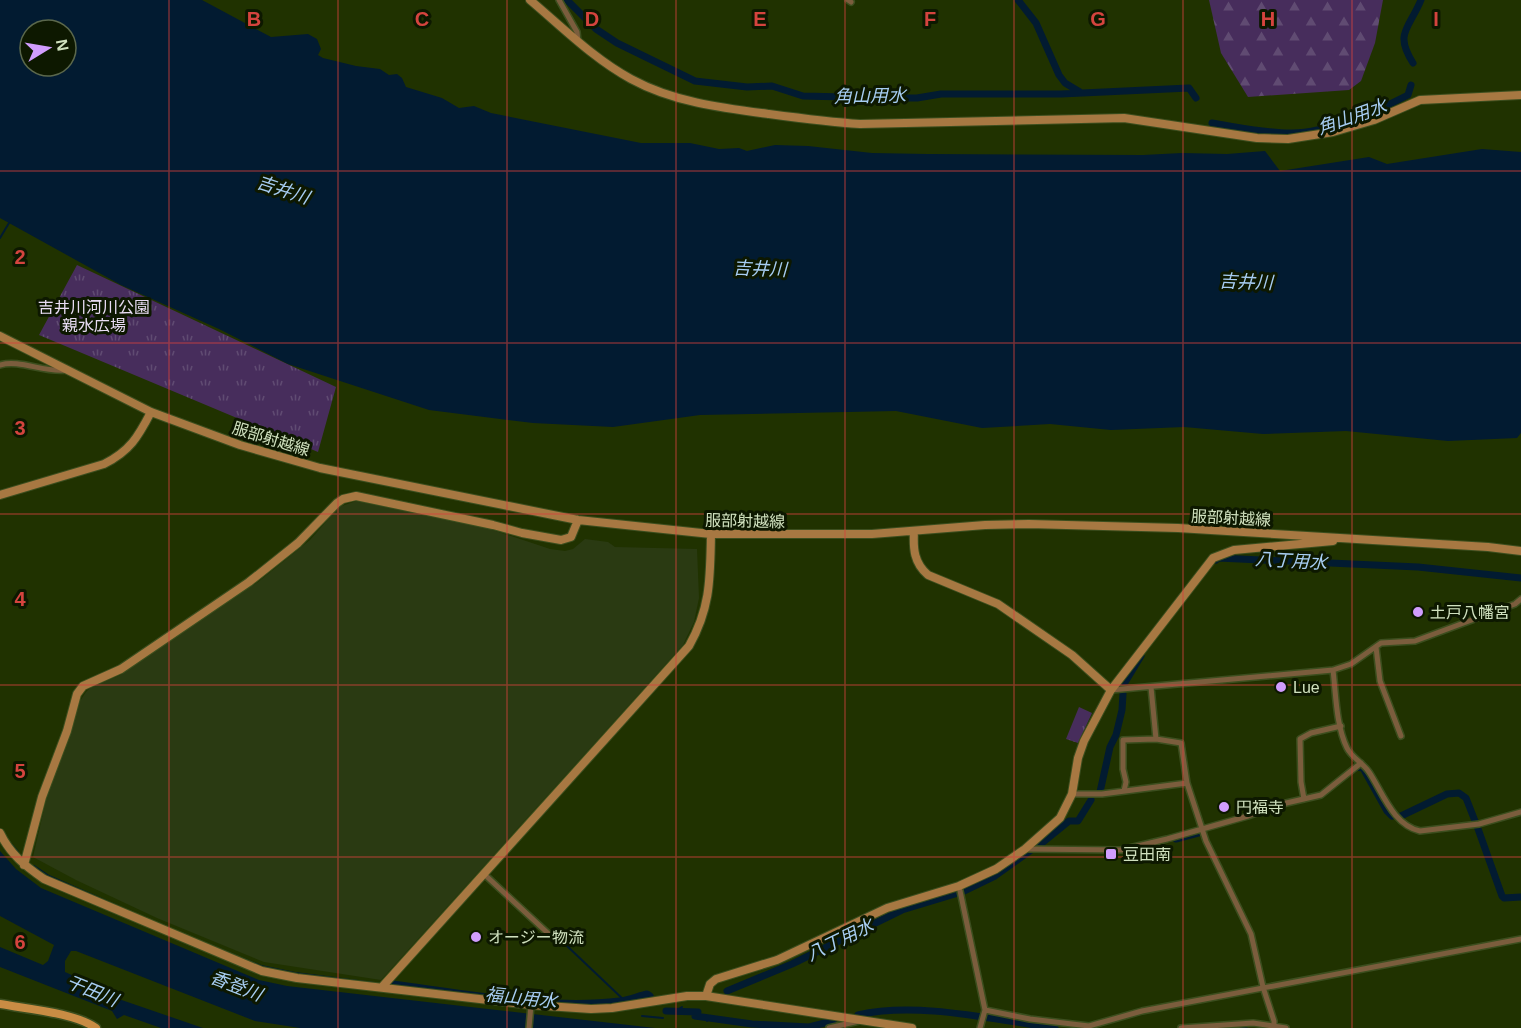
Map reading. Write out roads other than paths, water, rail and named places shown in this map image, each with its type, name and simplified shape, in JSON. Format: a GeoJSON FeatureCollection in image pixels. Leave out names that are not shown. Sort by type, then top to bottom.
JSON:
{"type":"FeatureCollection","features":[{"type":"Feature","properties":{"kind":"main road"},"geometry":{"type":"LineString","coordinates":[[0,1004],[68,1017],[89,1023],[96,1028]]}},
{"type":"Feature","properties":{"kind":"street"},"geometry":{"type":"LineString","coordinates":[[530,0],[578,41],[632,80],[666,94],[723,108],[827,122],[1124,118],[1257,138],[1288,139],[1333,132],[1374,120],[1420,100],[1521,95]]}},
{"type":"Feature","properties":{"kind":"street"},"geometry":{"type":"LineString","coordinates":[[560,0],[577,32],[578,41]]}},
{"type":"Feature","properties":{"kind":"street","name":"服部射越線"},"geometry":{"type":"LineString","coordinates":[[0,336],[151,412],[240,445],[320,468],[578,519],[711,534],[817,535],[1029,524],[1178,528],[1521,551]]}},
{"type":"Feature","properties":{"kind":"street"},"geometry":{"type":"LineString","coordinates":[[0,365],[15,364],[54,372],[67,370]]}},
{"type":"Feature","properties":{"kind":"street"},"geometry":{"type":"LineString","coordinates":[[0,495],[104,464],[115,458],[137,438],[151,412]]}},
{"type":"Feature","properties":{"kind":"street"},"geometry":{"type":"LineString","coordinates":[[24,866],[42,796],[67,731],[77,694],[83,686],[122,669],[262,573],[298,543],[342,499],[356,496],[561,540],[571,537],[578,519]]}},
{"type":"Feature","properties":{"kind":"street"},"geometry":{"type":"LineString","coordinates":[[914,531],[915,557],[920,568],[928,575],[998,604],[1072,655],[1111,690],[1333,670],[1351,664],[1381,643],[1415,641],[1515,604],[1521,599]]}},
{"type":"Feature","properties":{"kind":"street"},"geometry":{"type":"LineString","coordinates":[[382,987],[689,646],[705,614],[709,592],[711,534]]}},
{"type":"Feature","properties":{"kind":"street"},"geometry":{"type":"LineString","coordinates":[[706,996],[710,984],[716,979],[777,960],[887,908],[959,886],[996,869],[1025,849],[1060,818],[1072,794],[1078,758],[1098,711],[1111,690],[1213,558],[1234,550],[1331,542],[1345,538]]}},
{"type":"Feature","properties":{"kind":"street"},"geometry":{"type":"LineString","coordinates":[[1376,647],[1380,681],[1401,736]]}},
{"type":"Feature","properties":{"kind":"street"},"geometry":{"type":"LineString","coordinates":[[1333,670],[1341,726],[1348,749],[1369,772],[1387,804],[1412,830],[1479,824],[1521,812]]}},
{"type":"Feature","properties":{"kind":"street"},"geometry":{"type":"LineString","coordinates":[[1151,687],[1156,739]]}},
{"type":"Feature","properties":{"kind":"street"},"geometry":{"type":"LineString","coordinates":[[1304,799],[1301,782],[1300,739],[1311,733],[1341,726]]}},
{"type":"Feature","properties":{"kind":"street"},"geometry":{"type":"LineString","coordinates":[[1124,791],[1126,782],[1123,770],[1123,740],[1156,739],[1181,744],[1187,783],[1202,830],[1251,933],[1274,1027]]}},
{"type":"Feature","properties":{"kind":"street"},"geometry":{"type":"LineString","coordinates":[[1025,849],[1121,850],[1202,830],[1282,804],[1321,795],[1360,763]]}},
{"type":"Feature","properties":{"kind":"street"},"geometry":{"type":"LineString","coordinates":[[1072,794],[1088,795],[1187,783]]}},
{"type":"Feature","properties":{"kind":"street"},"geometry":{"type":"LineString","coordinates":[[0,833],[12,853],[24,866],[44,879],[262,970],[297,978],[531,1007],[612,1008],[687,996],[706,996],[912,1028]]}},
{"type":"Feature","properties":{"kind":"street"},"geometry":{"type":"LineString","coordinates":[[484,874],[552,937]]}},
{"type":"Feature","properties":{"kind":"street"},"geometry":{"type":"LineString","coordinates":[[959,886],[985,1012],[980,1028]]}},
{"type":"Feature","properties":{"kind":"street"},"geometry":{"type":"LineString","coordinates":[[1089,1026],[1142,1011],[1521,939]]}},
{"type":"Feature","properties":{"kind":"street"},"geometry":{"type":"LineString","coordinates":[[529,1028],[531,1007]]}},
{"type":"Feature","properties":{"kind":"street"},"geometry":{"type":"LineString","coordinates":[[985,1012],[1098,1028]]}},
{"type":"Feature","properties":{"kind":"street"},"geometry":{"type":"LineString","coordinates":[[829,1028],[861,1020]]}},
{"type":"Feature","properties":{"kind":"street"},"geometry":{"type":"LineString","coordinates":[[1181,1028],[1253,1023],[1286,1028]]}},
{"type":"Feature","properties":{"kind":"water","name":"吉井川"},"geometry":{"type":"Polygon","coordinates":[[[0,0],[202,0],[271,37],[308,34],[317,39],[321,49],[318,55],[323,58],[380,69],[389,75],[397,74],[402,78],[406,87],[442,98],[459,108],[474,106],[491,113],[641,143],[690,143],[719,149],[739,148],[747,151],[775,145],[872,153],[927,154],[1143,155],[1265,151],[1280,171],[1369,157],[1387,164],[1482,149],[1521,152],[1521,433],[1517,438],[1448,441],[1346,431],[1263,434],[1184,427],[1111,430],[1050,424],[982,428],[896,411],[700,415],[613,427],[533,423],[429,410],[288,364],[219,329],[121,285],[0,218],[0,0]]]}},
{"type":"Feature","properties":{"kind":"water"},"geometry":{"type":"Polygon","coordinates":[[[0,851],[16,869],[41,888],[259,980],[287,986],[655,1028],[300,1028],[255,1021],[71,951],[65,961],[65,972],[94,985],[107,995],[203,1028],[161,1028],[124,1015],[117,1019],[112,1011],[0,967],[0,947],[43,965],[48,961],[54,945],[0,916],[0,851]]]}},
{"type":"Feature","properties":{"kind":"waterway","name":"角山用水"},"geometry":{"type":"LineString","coordinates":[[567,0],[596,29],[617,43],[695,81],[747,87],[772,86],[803,96],[917,98],[941,94],[1061,94],[1189,88],[1196,98]]}},
{"type":"Feature","properties":{"kind":"waterway"},"geometry":{"type":"LineString","coordinates":[[1018,0],[1036,23],[1059,75],[1065,83],[1080,92]]}},
{"type":"Feature","properties":{"kind":"waterway","name":"角山用水"},"geometry":{"type":"LineString","coordinates":[[1413,63],[1407,53],[1404,38],[1405,31],[1421,0]]}},
{"type":"Feature","properties":{"kind":"waterway","name":"角山用水"},"geometry":{"type":"LineString","coordinates":[[1212,123],[1280,133],[1319,130],[1366,114],[1408,95],[1411,85]]}},
{"type":"Feature","properties":{"kind":"waterway"},"geometry":{"type":"LineString","coordinates":[[0,238],[9,223]]}},
{"type":"Feature","properties":{"kind":"waterway","name":"八丁用水"},"geometry":{"type":"LineString","coordinates":[[1216,560],[1218,558],[1418,567],[1521,578]]}},
{"type":"Feature","properties":{"kind":"waterway","name":"八丁用水"},"geometry":{"type":"LineString","coordinates":[[1124,684],[1141,656]]}},
{"type":"Feature","properties":{"kind":"waterway","name":"八丁用水"},"geometry":{"type":"LineString","coordinates":[[1100,792],[1110,747],[1116,735],[1122,710],[1123,694]]}},
{"type":"Feature","properties":{"kind":"waterway"},"geometry":{"type":"LineString","coordinates":[[1354,769],[1363,768],[1392,816]]}},
{"type":"Feature","properties":{"kind":"waterway"},"geometry":{"type":"LineString","coordinates":[[1401,816],[1447,794],[1459,793],[1466,798],[1475,821]]}},
{"type":"Feature","properties":{"kind":"waterway","name":"八丁用水"},"geometry":{"type":"LineString","coordinates":[[1037,847],[1069,821],[1078,821],[1091,800]]}},
{"type":"Feature","properties":{"kind":"waterway"},"geometry":{"type":"LineString","coordinates":[[1477,826],[1502,896],[1504,898],[1521,897]]}},
{"type":"Feature","properties":{"kind":"waterway"},"geometry":{"type":"LineString","coordinates":[[1176,839],[1202,832]]}},
{"type":"Feature","properties":{"kind":"waterway"},"geometry":{"type":"LineString","coordinates":[[10,843],[18,852]]}},
{"type":"Feature","properties":{"kind":"waterway","name":"八丁用水"},"geometry":{"type":"LineString","coordinates":[[964,891],[995,876],[1030,851]]}},
{"type":"Feature","properties":{"kind":"waterway"},"geometry":{"type":"LineString","coordinates":[[34,866],[49,876],[131,912]]}},
{"type":"Feature","properties":{"kind":"waterway","name":"八丁用水"},"geometry":{"type":"LineString","coordinates":[[727,991],[792,964],[902,910],[955,894]]}},
{"type":"Feature","properties":{"kind":"waterway"},"geometry":{"type":"LineString","coordinates":[[192,938],[261,966],[295,973],[374,983]]}},
{"type":"Feature","properties":{"kind":"waterway"},"geometry":{"type":"LineString","coordinates":[[566,945],[626,1002]]}},
{"type":"Feature","properties":{"kind":"waterway","name":"福山用水"},"geometry":{"type":"LineString","coordinates":[[392,984],[536,1002],[593,1003],[627,1000],[647,994],[650,996]]}},
{"type":"Feature","properties":{"kind":"waterway","name":"福山用水"},"geometry":{"type":"LineString","coordinates":[[677,1010],[682,1007]]}},
{"type":"Feature","properties":{"kind":"waterway","name":"福山用水"},"geometry":{"type":"LineString","coordinates":[[666,1011],[698,1012]]}},
{"type":"Feature","properties":{"kind":"waterway"},"geometry":{"type":"LineString","coordinates":[[858,1015],[881,1011],[930,1011],[1055,1028]]}},
{"type":"Feature","properties":{"kind":"waterway"},"geometry":{"type":"LineString","coordinates":[[642,1016],[663,1018]]}},
{"type":"Feature","properties":{"kind":"waterway"},"geometry":{"type":"LineString","coordinates":[[695,1016],[752,1024],[809,1027],[833,1021]]}},
{"type":"Feature","properties":{"kind":"waterway"},"geometry":{"type":"LineString","coordinates":[[707,1021],[708,1017]]}},
{"type":"Feature","properties":{"kind":"place","name":"土戸八幡宮"},"geometry":{"type":"Point","coordinates":[1418,612]}},
{"type":"Feature","properties":{"kind":"place","name":"Lue"},"geometry":{"type":"Point","coordinates":[1281,687]}},
{"type":"Feature","properties":{"kind":"place","name":"円福寺"},"geometry":{"type":"Point","coordinates":[1224,807]}},
{"type":"Feature","properties":{"kind":"place","name":"豆田南"},"geometry":{"type":"Point","coordinates":[1111,854]}},
{"type":"Feature","properties":{"kind":"place","name":"オージー物流"},"geometry":{"type":"Point","coordinates":[476,937]}},
{"type":"Feature","properties":{"kind":"park label","name":"吉井川河川公園 親水広場"},"geometry":{"type":"Point","coordinates":[94,316]}},
{"type":"Feature","properties":{"kind":"water label","name":"香登川"},"geometry":{"type":"Point","coordinates":[236,986]}},
{"type":"Feature","properties":{"kind":"water label","name":"干田川"},"geometry":{"type":"Point","coordinates":[92,991]}}]}
